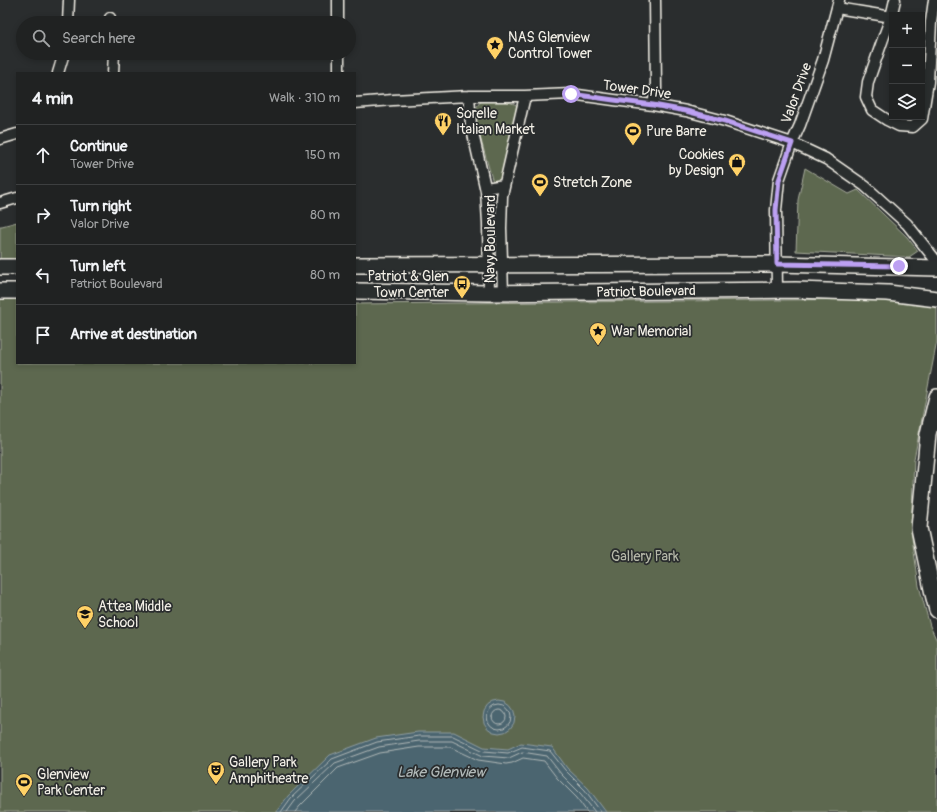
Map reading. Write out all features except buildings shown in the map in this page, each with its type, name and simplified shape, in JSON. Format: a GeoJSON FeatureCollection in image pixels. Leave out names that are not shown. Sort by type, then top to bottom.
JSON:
{"type":"FeatureCollection","features":[{"type":"Feature","properties":{"kind":"main road","name":"Patriot Boulevard"},"geometry":{"type":"LineString","coordinates":[[356,265],[777,264],[937,268]]}},
{"type":"Feature","properties":{"kind":"main road"},"geometry":{"type":"LineString","coordinates":[[0,267],[16,267]]}},
{"type":"Feature","properties":{"kind":"main road","name":"Patriot Boulevard"},"geometry":{"type":"LineString","coordinates":[[356,291],[496,293],[796,290],[888,294],[937,299]]}},
{"type":"Feature","properties":{"kind":"main road"},"geometry":{"type":"LineString","coordinates":[[0,291],[16,291]]}},
{"type":"Feature","properties":{"kind":"main road"},"geometry":{"type":"LineString","coordinates":[[936,607],[919,528],[928,434],[937,397]]}},
{"type":"Feature","properties":{"kind":"street"},"geometry":{"type":"LineString","coordinates":[[69,16],[70,0]]}},
{"type":"Feature","properties":{"kind":"street"},"geometry":{"type":"LineString","coordinates":[[338,0],[338,16]]}},
{"type":"Feature","properties":{"kind":"street"},"geometry":{"type":"LineString","coordinates":[[653,105],[656,88],[655,0]]}},
{"type":"Feature","properties":{"kind":"street"},"geometry":{"type":"LineString","coordinates":[[893,12],[895,0]]}},
{"type":"Feature","properties":{"kind":"street"},"geometry":{"type":"LineString","coordinates":[[889,24],[868,82],[866,97],[872,110],[887,120],[899,126],[913,127],[922,119],[928,82],[926,22],[934,0]]}},
{"type":"Feature","properties":{"kind":"street"},"geometry":{"type":"LineString","coordinates":[[838,4],[889,16]]}},
{"type":"Feature","properties":{"kind":"street","name":"Valor Drive"},"geometry":{"type":"LineString","coordinates":[[777,290],[776,210],[779,180],[824,60],[838,4]]}},
{"type":"Feature","properties":{"kind":"street"},"geometry":{"type":"LineString","coordinates":[[58,72],[62,60]]}},
{"type":"Feature","properties":{"kind":"street"},"geometry":{"type":"LineString","coordinates":[[113,72],[114,60]]}},
{"type":"Feature","properties":{"kind":"street"},"geometry":{"type":"LineString","coordinates":[[339,60],[339,72]]}},
{"type":"Feature","properties":{"kind":"street","name":"Tower Drive"},"geometry":{"type":"LineString","coordinates":[[356,103],[469,96],[571,94],[653,105],[686,111],[725,121],[792,143],[826,159],[865,186],[907,224],[937,262]]}},
{"type":"Feature","properties":{"kind":"street","name":"Navy Boulevard"},"geometry":{"type":"LineString","coordinates":[[469,96],[471,125],[486,188],[488,223],[496,264],[496,293]]}},
{"type":"Feature","properties":{"kind":"street","name":"Navy Boulevard"},"geometry":{"type":"LineString","coordinates":[[496,293],[496,264],[501,228],[502,196],[526,96]]}},
{"type":"Feature","properties":{"kind":"street"},"geometry":{"type":"LineString","coordinates":[[1,138],[16,134]]}},
{"type":"Feature","properties":{"kind":"street","name":"Navy Boulevard"},"geometry":{"type":"LineString","coordinates":[[486,188],[504,185]]}},
{"type":"Feature","properties":{"kind":"street"},"geometry":{"type":"LineString","coordinates":[[0,203],[16,198]]}},
{"type":"Feature","properties":{"kind":"green space"},"geometry":{"type":"Polygon","coordinates":[[[483,100],[506,102],[518,106],[500,182],[493,182],[475,119],[476,108],[483,100]]]}},
{"type":"Feature","properties":{"kind":"green space"},"geometry":{"type":"Polygon","coordinates":[[[805,168],[849,194],[858,190],[907,237],[918,251],[909,257],[796,251],[798,200],[805,168]]]}},
{"type":"Feature","properties":{"kind":"green space"},"geometry":{"type":"Polygon","coordinates":[[[16,222],[16,262],[0,262],[0,226],[16,222]]]}},
{"type":"Feature","properties":{"kind":"green space","name":"Gallery Park"},"geometry":{"type":"Polygon","coordinates":[[[0,299],[16,299],[16,364],[356,364],[356,304],[884,299],[937,305],[937,341],[914,459],[911,531],[919,586],[930,626],[937,641],[937,812],[0,812],[0,299]]]}},
{"type":"Feature","properties":{"kind":"water"},"geometry":{"type":"Polygon","coordinates":[[[496,701],[502,701],[511,705],[515,717],[511,729],[502,733],[496,733],[487,729],[483,720],[483,714],[487,705],[496,701]]]}},
{"type":"Feature","properties":{"kind":"water","name":"Lake Glenview"},"geometry":{"type":"Polygon","coordinates":[[[418,732],[454,732],[484,747],[508,749],[521,743],[552,747],[567,768],[588,788],[606,812],[276,812],[288,796],[330,755],[376,738],[418,732]]]}},
{"type":"Feature","properties":{"kind":"place","name":"NAS Glenview Control Tower"},"geometry":{"type":"Point","coordinates":[495,60]}},
{"type":"Feature","properties":{"kind":"place","name":"Sorelle Italian Market"},"geometry":{"type":"Point","coordinates":[443,136]}},
{"type":"Feature","properties":{"kind":"place","name":"Pure Barre"},"geometry":{"type":"Point","coordinates":[633,146]}},
{"type":"Feature","properties":{"kind":"place","name":"Cookies by Design"},"geometry":{"type":"Point","coordinates":[737,177]}},
{"type":"Feature","properties":{"kind":"place","name":"Stretch Zone"},"geometry":{"type":"Point","coordinates":[540,197]}},
{"type":"Feature","properties":{"kind":"place","name":"Patriot & Glen Town Center"},"geometry":{"type":"Point","coordinates":[462,299]}},
{"type":"Feature","properties":{"kind":"place","name":"War Memorial"},"geometry":{"type":"Point","coordinates":[598,346]}},
{"type":"Feature","properties":{"kind":"place","name":"Attea Middle School"},"geometry":{"type":"Point","coordinates":[85,629]}},
{"type":"Feature","properties":{"kind":"place","name":"Gallery Park Amphitheatre"},"geometry":{"type":"Point","coordinates":[216,785]}},
{"type":"Feature","properties":{"kind":"place","name":"Glenview Park Center"},"geometry":{"type":"Point","coordinates":[24,797]}},
{"type":"Feature","properties":{"kind":"route"},"geometry":{"type":"LineString","coordinates":[[571,94],[686,111],[725,121],[792,143],[779,180],[776,210],[777,264],[899,266]]}}]}
